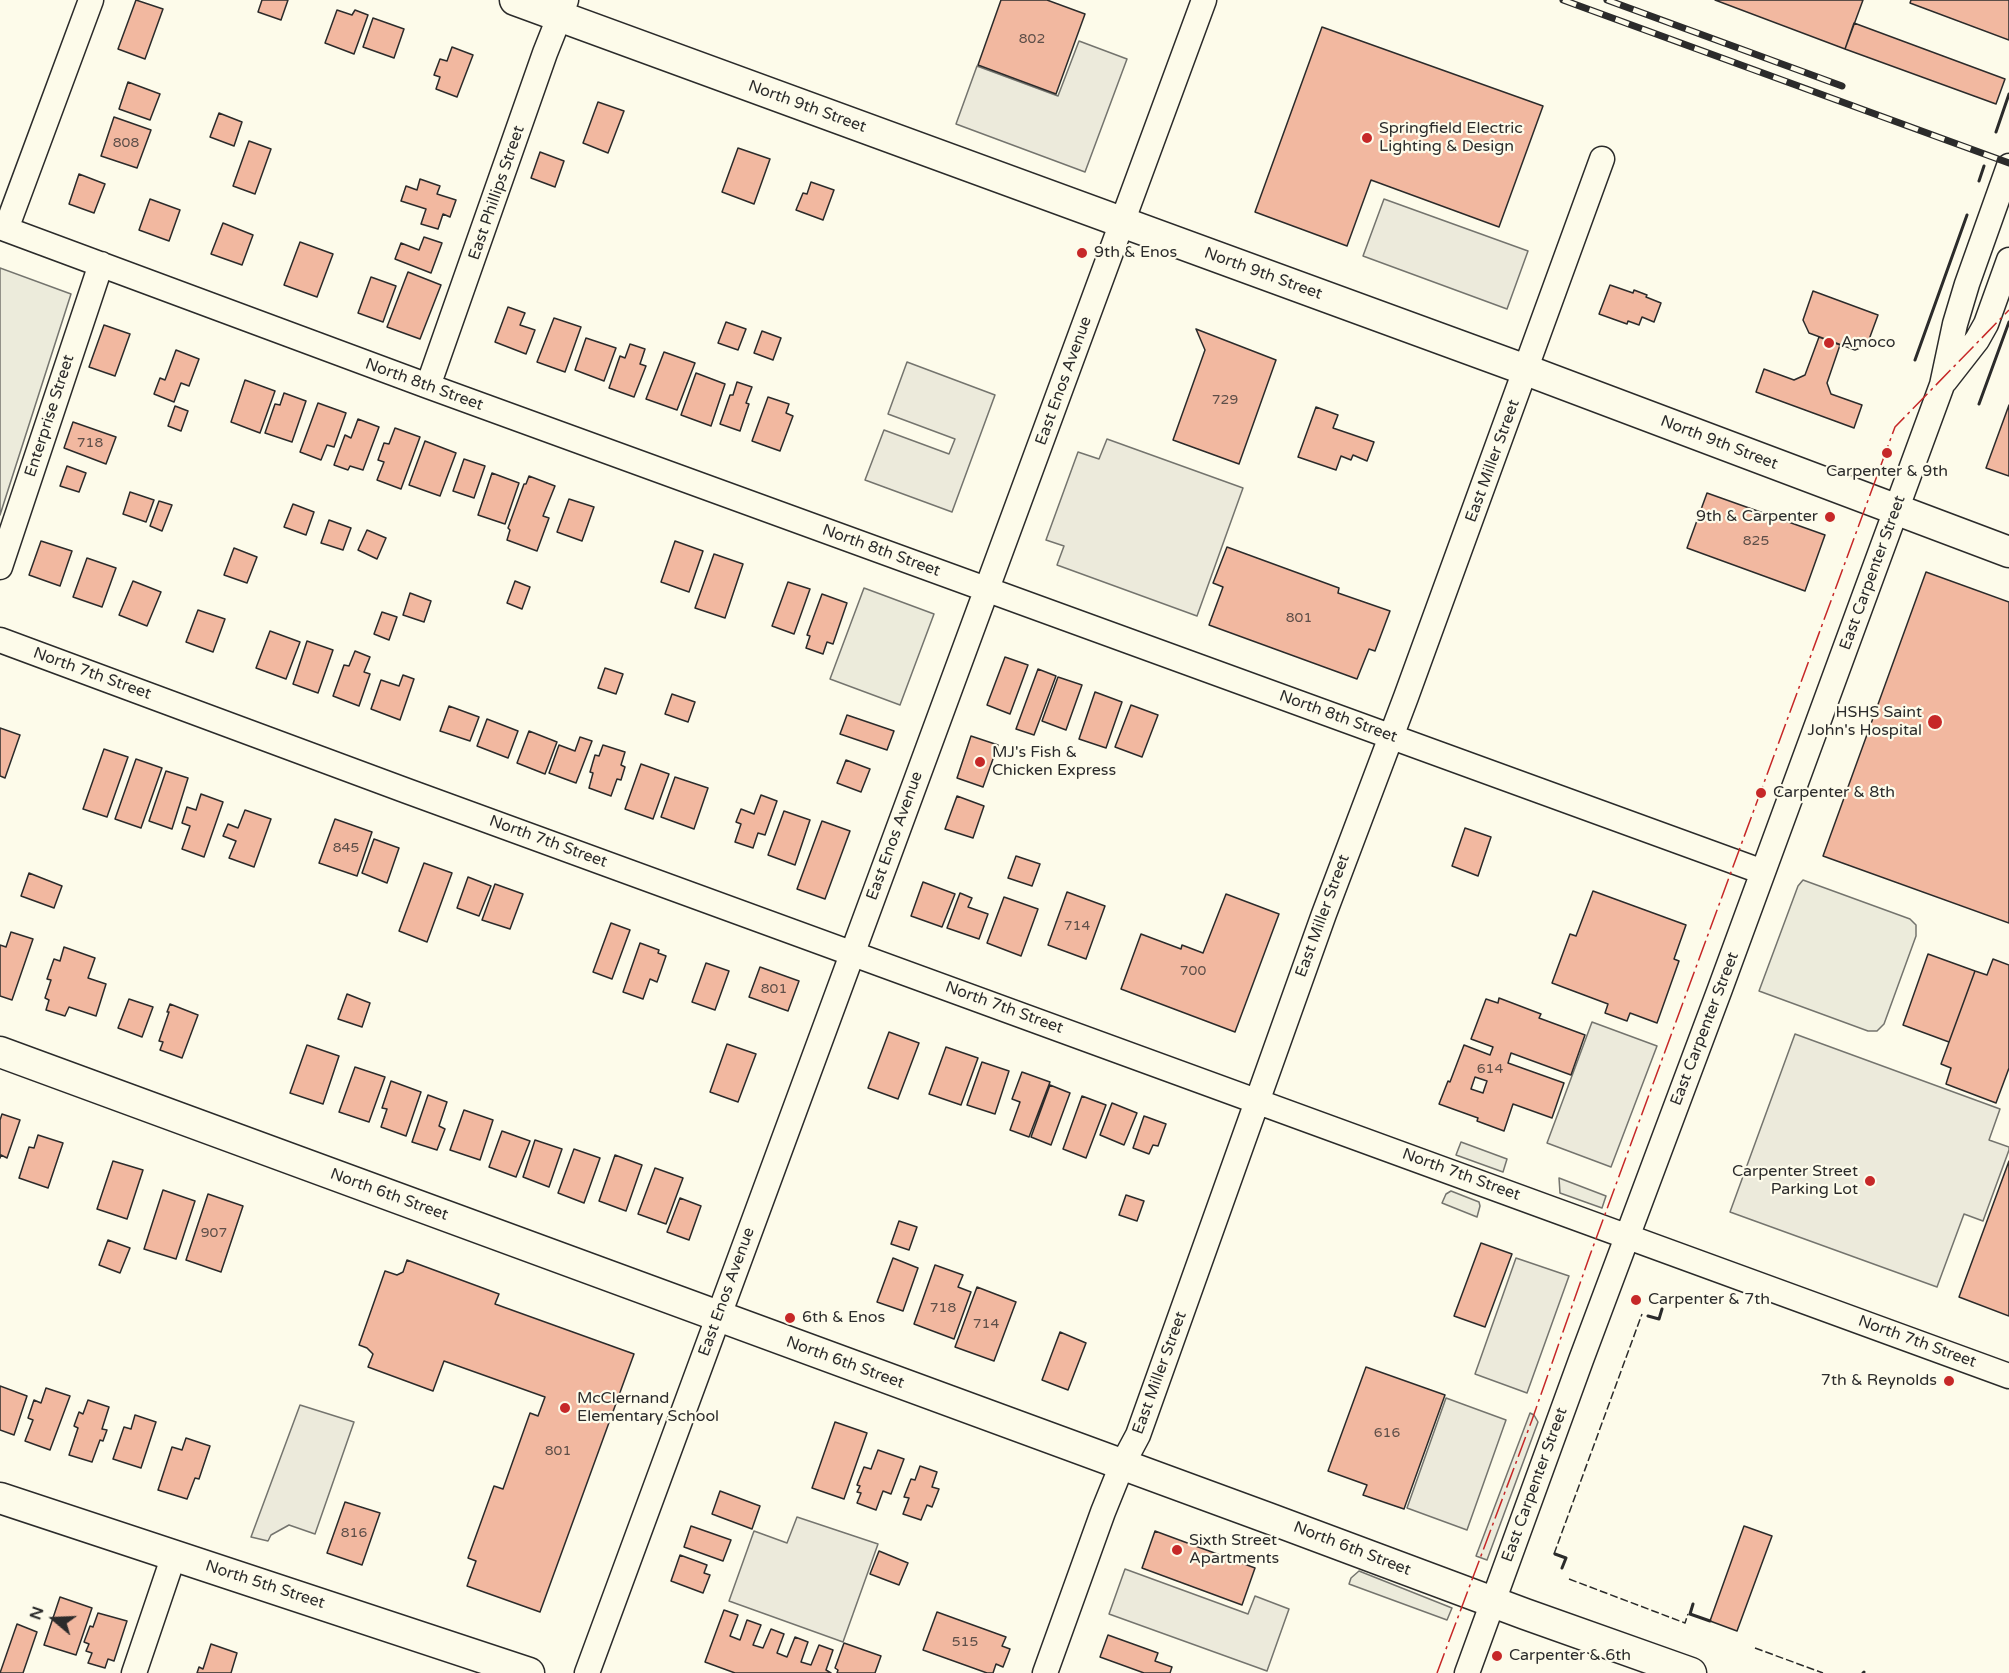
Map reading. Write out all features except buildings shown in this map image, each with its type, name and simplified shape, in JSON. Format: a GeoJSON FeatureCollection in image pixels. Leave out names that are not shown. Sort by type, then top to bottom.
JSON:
{"type":"FeatureCollection","features":[{"type":"Feature","properties":{"kind":"main road","name":"North 9th Street"},"geometry":{"type":"LineString","coordinates":[[515,0],[563,8],[1123,222],[1526,370],[2009,552]]}},
{"type":"Feature","properties":{"kind":"main road","name":"North 6th Street"},"geometry":{"type":"LineString","coordinates":[[0,1052],[1691,1673]]}},
{"type":"Feature","properties":{"kind":"main road","name":"North 5th Street"},"geometry":{"type":"LineString","coordinates":[[0,1497],[529,1673]]}},
{"type":"Feature","properties":{"kind":"street"},"geometry":{"type":"LineString","coordinates":[[3,228],[91,0]]}},
{"type":"Feature","properties":{"kind":"street","name":"East Enos Avenue"},"geometry":{"type":"LineString","coordinates":[[586,1673],[1204,0]]}},
{"type":"Feature","properties":{"kind":"street","name":"East Phillips Street"},"geometry":{"type":"LineString","coordinates":[[428,387],[563,8]]}},
{"type":"Feature","properties":{"kind":"street","name":"East Miller Street"},"geometry":{"type":"LineString","coordinates":[[1045,1673],[1103,1512],[1137,1435],[1323,914],[1391,737],[1602,159]]}},
{"type":"Feature","properties":{"kind":"street","name":"East Carpenter Street"},"geometry":{"type":"LineString","coordinates":[[1467,1673],[1942,386],[1955,324],[1967,284],[2009,166]]}},
{"type":"Feature","properties":{"kind":"street","name":"North 8th Street"},"geometry":{"type":"LineString","coordinates":[[3,228],[428,387],[1763,872]]}},
{"type":"Feature","properties":{"kind":"street","name":"East Carpenter Street"},"geometry":{"type":"LineString","coordinates":[[1942,386],[1977,340],[1986,324],[2009,260]]}},
{"type":"Feature","properties":{"kind":"street","name":"Enterprise Street"},"geometry":{"type":"LineString","coordinates":[[0,567],[100,264]]}},
{"type":"Feature","properties":{"kind":"street","name":"North 7th Street"},"geometry":{"type":"LineString","coordinates":[[0,640],[2009,1376]]}},
{"type":"Feature","properties":{"kind":"street"},"geometry":{"type":"LineString","coordinates":[[134,1673],[174,1555]]}},
{"type":"Feature","properties":{"kind":"shaded area"},"geometry":{"type":"Polygon","coordinates":[[[1079,41],[1127,59],[1085,172],[956,124],[977,66],[1058,96],[1079,41]]]}},
{"type":"Feature","properties":{"kind":"shaded area"},"geometry":{"type":"Polygon","coordinates":[[[1384,199],[1528,251],[1507,309],[1363,256],[1384,199]]]}},
{"type":"Feature","properties":{"kind":"shaded area"},"geometry":{"type":"Polygon","coordinates":[[[0,268],[71,294],[0,515],[0,268]]]}},
{"type":"Feature","properties":{"kind":"shaded area"},"geometry":{"type":"Polygon","coordinates":[[[907,362],[995,395],[952,512],[865,480],[884,430],[949,454],[955,439],[888,414],[907,362]]]}},
{"type":"Feature","properties":{"kind":"shaded area"},"geometry":{"type":"Polygon","coordinates":[[[1107,439],[1243,488],[1197,616],[1057,565],[1064,546],[1046,540],[1078,452],[1099,459],[1107,439]]]}},
{"type":"Feature","properties":{"kind":"shaded area"},"geometry":{"type":"Polygon","coordinates":[[[864,588],[934,614],[900,705],[830,679],[864,588]]]}},
{"type":"Feature","properties":{"kind":"shaded area"},"geometry":{"type":"Polygon","coordinates":[[[1803,880],[1910,919],[1916,925],[1916,936],[1884,1024],[1877,1031],[1868,1031],[1759,991],[1798,886],[1803,880]]]}},
{"type":"Feature","properties":{"kind":"shaded area"},"geometry":{"type":"Polygon","coordinates":[[[1592,1022],[1657,1046],[1611,1167],[1547,1143],[1592,1022]]]}},
{"type":"Feature","properties":{"kind":"shaded area","name":"Carpenter Street Parking Lot"},"geometry":{"type":"Polygon","coordinates":[[[1795,1034],[2000,1109],[1989,1140],[2009,1147],[2009,1150],[1983,1221],[1964,1214],[1937,1287],[1730,1212],[1795,1034]]]}},
{"type":"Feature","properties":{"kind":"shaded area"},"geometry":{"type":"Polygon","coordinates":[[[1461,1142],[1507,1159],[1503,1172],[1456,1155],[1461,1142]]]}},
{"type":"Feature","properties":{"kind":"shaded area"},"geometry":{"type":"Polygon","coordinates":[[[1559,1178],[1606,1196],[1602,1208],[1560,1193],[1559,1178]]]}},
{"type":"Feature","properties":{"kind":"shaded area"},"geometry":{"type":"Polygon","coordinates":[[[1451,1191],[1479,1202],[1477,1217],[1442,1203],[1446,1194],[1451,1191]]]}},
{"type":"Feature","properties":{"kind":"shaded area"},"geometry":{"type":"Polygon","coordinates":[[[1516,1258],[1569,1276],[1527,1393],[1475,1374],[1516,1258]]]}},
{"type":"Feature","properties":{"kind":"shaded area"},"geometry":{"type":"Polygon","coordinates":[[[1446,1398],[1506,1420],[1467,1530],[1407,1508],[1446,1398]]]}},
{"type":"Feature","properties":{"kind":"shaded area"},"geometry":{"type":"Polygon","coordinates":[[[300,1405],[354,1422],[315,1534],[289,1525],[271,1535],[268,1541],[251,1537],[300,1405]]]}},
{"type":"Feature","properties":{"kind":"shaded area"},"geometry":{"type":"Polygon","coordinates":[[[1530,1413],[1538,1422],[1487,1560],[1476,1556],[1530,1413]]]}},
{"type":"Feature","properties":{"kind":"shaded area"},"geometry":{"type":"Polygon","coordinates":[[[797,1517],[878,1544],[843,1642],[729,1601],[754,1531],[787,1543],[797,1517]]]}},
{"type":"Feature","properties":{"kind":"shaded area"},"geometry":{"type":"Polygon","coordinates":[[[1125,1569],[1248,1614],[1255,1596],[1289,1609],[1267,1671],[1109,1614],[1125,1569]]]}},
{"type":"Feature","properties":{"kind":"shaded area"},"geometry":{"type":"Polygon","coordinates":[[[1359,1571],[1452,1608],[1447,1620],[1349,1584],[1351,1578],[1359,1571]]]}},
{"type":"Feature","properties":{"kind":"railway"},"geometry":{"type":"LineString","coordinates":[[1563,0],[2009,163]]}},
{"type":"Feature","properties":{"kind":"railway"},"geometry":{"type":"LineString","coordinates":[[1607,0],[1842,86]]}},
{"type":"Feature","properties":{"kind":"fence"},"geometry":{"type":"LineString","coordinates":[[1554,1554],[1642,1314]]}},
{"type":"Feature","properties":{"kind":"fence"},"geometry":{"type":"LineString","coordinates":[[1569,1579],[1685,1623],[1688,1614]]}},
{"type":"Feature","properties":{"kind":"fence"},"geometry":{"type":"LineString","coordinates":[[1755,1648],[1823,1673]]}},
{"type":"Feature","properties":{"kind":"wall"},"geometry":{"type":"LineString","coordinates":[[1996,132],[2009,94]]}},
{"type":"Feature","properties":{"kind":"wall"},"geometry":{"type":"LineString","coordinates":[[1979,181],[1984,166]]}},
{"type":"Feature","properties":{"kind":"wall"},"geometry":{"type":"LineString","coordinates":[[1915,360],[1967,215]]}},
{"type":"Feature","properties":{"kind":"wall"},"geometry":{"type":"LineString","coordinates":[[1979,404],[2009,322]]}},
{"type":"Feature","properties":{"kind":"wall"},"geometry":{"type":"LineString","coordinates":[[1648,1316],[1659,1319],[1662,1309]]}},
{"type":"Feature","properties":{"kind":"wall"},"geometry":{"type":"LineString","coordinates":[[1555,1554],[1566,1558],[1562,1568]]}},
{"type":"Feature","properties":{"kind":"wall"},"geometry":{"type":"LineString","coordinates":[[1693,1604],[1690,1614],[1710,1621]]}},
{"type":"Feature","properties":{"kind":"power"},"geometry":{"type":"LineString","coordinates":[[1437,1673],[1532,1420],[1590,1255],[1895,427],[2009,310]]}},
{"type":"Feature","properties":{"kind":"place","name":"Springfield Electric Lighting & Design"},"geometry":{"type":"Point","coordinates":[1367,138]}},
{"type":"Feature","properties":{"kind":"place","name":"9th & Enos"},"geometry":{"type":"Point","coordinates":[1082,253]}},
{"type":"Feature","properties":{"kind":"place","name":"Amoco"},"geometry":{"type":"Point","coordinates":[1829,343]}},
{"type":"Feature","properties":{"kind":"place","name":"Carpenter & 9th"},"geometry":{"type":"Point","coordinates":[1887,453]}},
{"type":"Feature","properties":{"kind":"place","name":"9th & Carpenter"},"geometry":{"type":"Point","coordinates":[1830,517]}},
{"type":"Feature","properties":{"kind":"place","name":"HSHS Saint John's Hospital"},"geometry":{"type":"Point","coordinates":[1935,722]}},
{"type":"Feature","properties":{"kind":"place","name":"MJ's Fish & Chicken Express"},"geometry":{"type":"Point","coordinates":[980,762]}},
{"type":"Feature","properties":{"kind":"place","name":"Carpenter & 8th"},"geometry":{"type":"Point","coordinates":[1761,793]}},
{"type":"Feature","properties":{"kind":"place","name":"Carpenter Street Parking Lot"},"geometry":{"type":"Point","coordinates":[1870,1181]}},
{"type":"Feature","properties":{"kind":"place","name":"Carpenter & 7th"},"geometry":{"type":"Point","coordinates":[1636,1300]}},
{"type":"Feature","properties":{"kind":"place","name":"6th & Enos"},"geometry":{"type":"Point","coordinates":[790,1318]}},
{"type":"Feature","properties":{"kind":"place","name":"7th & Reynolds"},"geometry":{"type":"Point","coordinates":[1949,1381]}},
{"type":"Feature","properties":{"kind":"place","name":"McClernand Elementary School"},"geometry":{"type":"Point","coordinates":[565,1408]}},
{"type":"Feature","properties":{"kind":"place","name":"Sixth Street Apartments"},"geometry":{"type":"Point","coordinates":[1177,1550]}},
{"type":"Feature","properties":{"kind":"place","name":"Carpenter & 6th"},"geometry":{"type":"Point","coordinates":[1497,1656]}}]}
